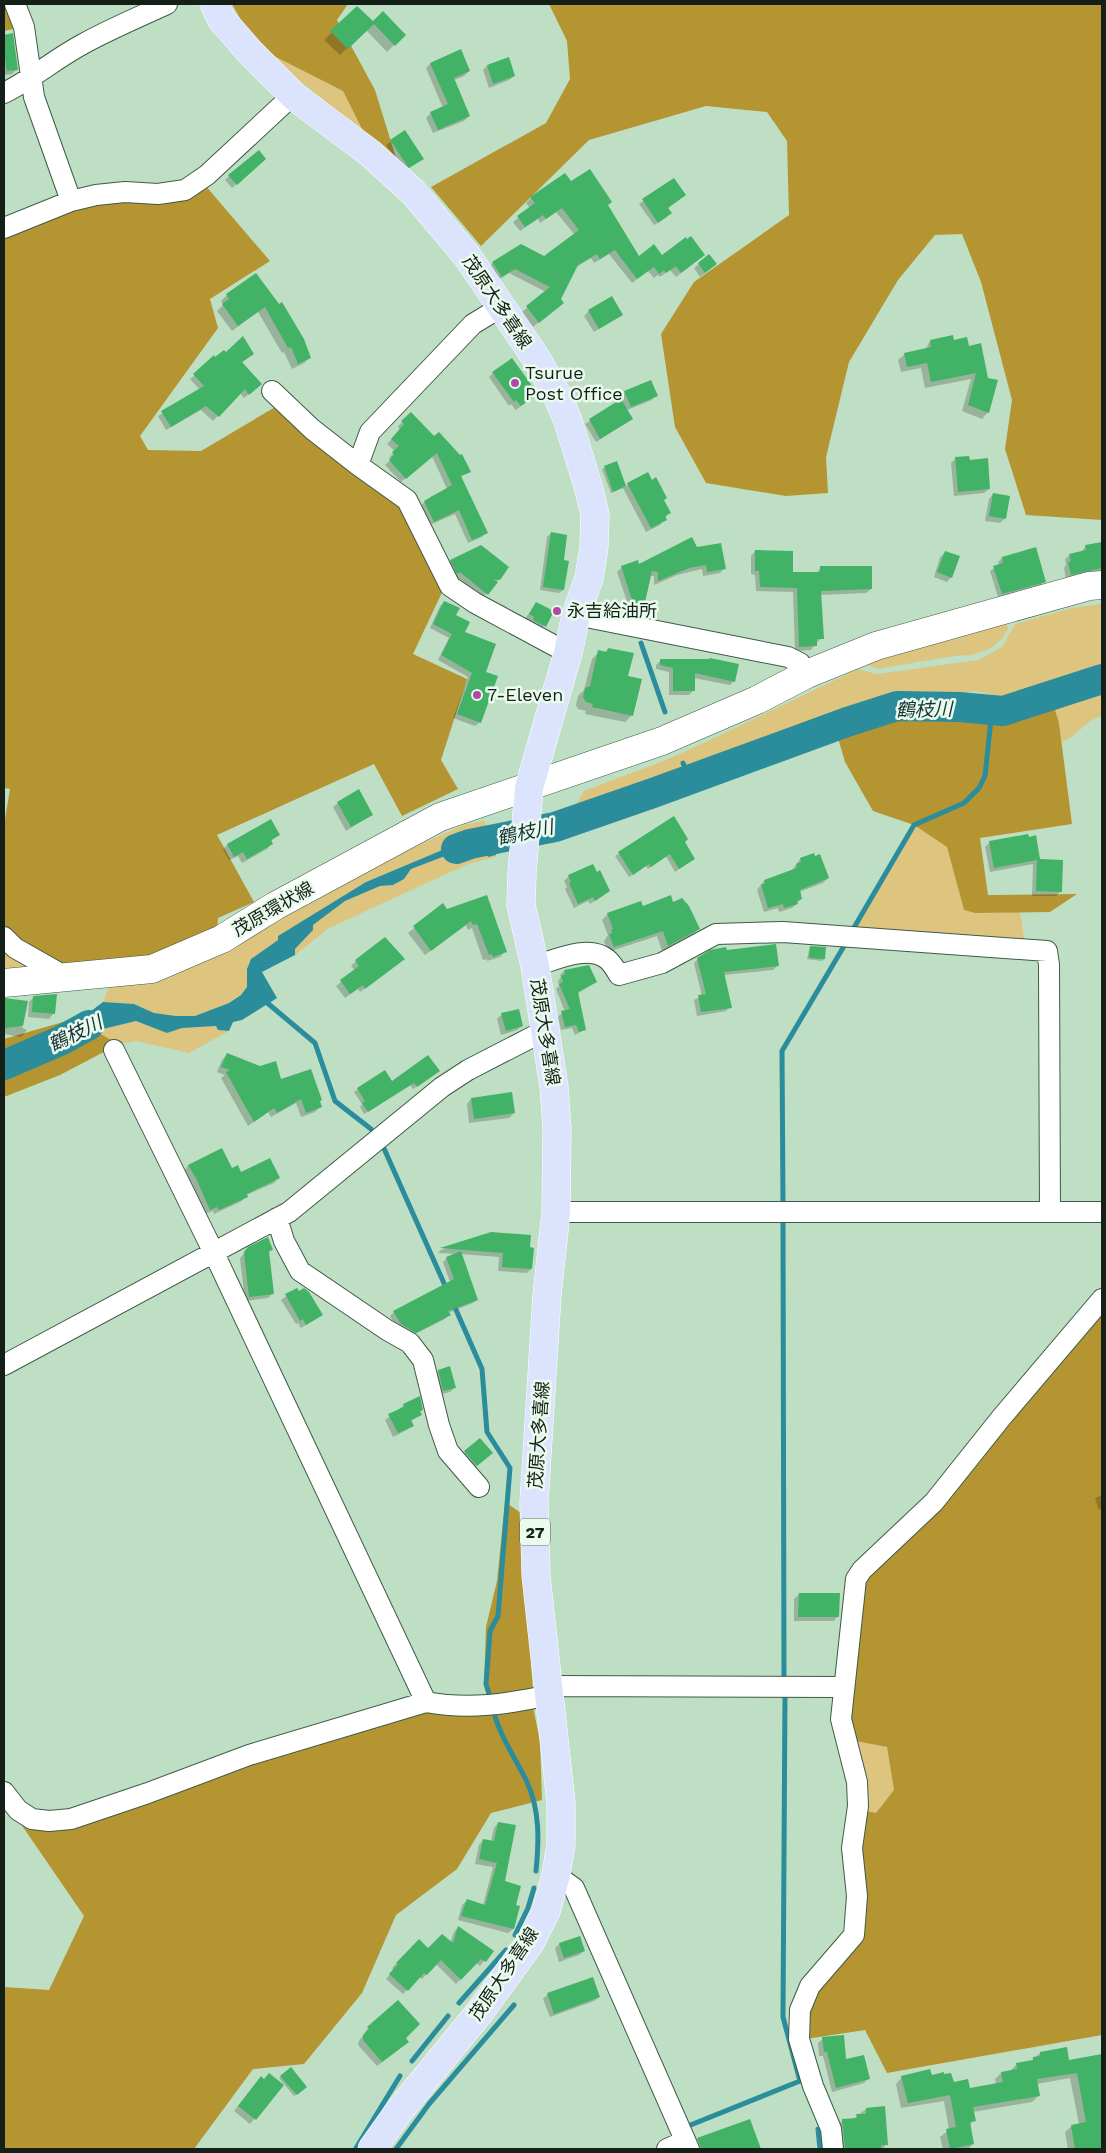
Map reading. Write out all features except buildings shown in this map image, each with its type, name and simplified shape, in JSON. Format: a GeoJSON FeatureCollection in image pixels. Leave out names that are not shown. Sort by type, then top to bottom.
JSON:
{"type":"FeatureCollection","features":[{"type":"Feature","properties":{"kind":"main road","name":"茂原大多喜線"},"geometry":{"type":"LineString","coordinates":[[214,4],[222,20],[250,52],[293,95],[370,153],[413,192],[467,256],[536,358],[557,395],[568,421],[595,515],[594,547],[589,578],[576,615],[568,653],[528,798],[521,905],[535,966],[554,1087],[557,1128],[556,1212],[548,1295],[534,1502],[536,1576],[561,1803],[561,1844],[556,1876],[546,1911],[530,1943],[479,2013],[399,2111],[372,2149]]}},
{"type":"Feature","properties":{"kind":"main road","name":"茂原環状線"},"geometry":{"type":"LineString","coordinates":[[4,983],[152,969],[222,939],[275,906],[440,817],[528,798],[757,700],[807,674],[876,646],[1089,586],[1102,585]]}},
{"type":"Feature","properties":{"kind":"street"},"geometry":{"type":"LineString","coordinates":[[15,4],[24,27],[34,97],[71,201]]}},
{"type":"Feature","properties":{"kind":"street"},"geometry":{"type":"LineString","coordinates":[[4,92],[26,82],[42,68],[84,43],[167,4]]}},
{"type":"Feature","properties":{"kind":"street"},"geometry":{"type":"LineString","coordinates":[[4,228],[71,201],[96,194],[125,192],[158,194],[185,190],[208,175],[293,95]]}},
{"type":"Feature","properties":{"kind":"street"},"geometry":{"type":"LineString","coordinates":[[358,465],[370,432],[473,324],[501,307]]}},
{"type":"Feature","properties":{"kind":"street"},"geometry":{"type":"LineString","coordinates":[[272,391],[312,429],[407,500],[450,586],[475,603],[568,653]]}},
{"type":"Feature","properties":{"kind":"street"},"geometry":{"type":"LineString","coordinates":[[576,615],[788,657],[800,663],[807,674]]}},
{"type":"Feature","properties":{"kind":"street"},"geometry":{"type":"LineString","coordinates":[[535,966],[581,953],[594,954],[606,959],[620,975],[662,963],[716,934],[783,932],[1047,951],[1049,965],[1050,1211]]}},
{"type":"Feature","properties":{"kind":"street"},"geometry":{"type":"LineString","coordinates":[[4,937],[15,948],[66,977]]}},
{"type":"Feature","properties":{"kind":"street"},"geometry":{"type":"LineString","coordinates":[[4,1365],[288,1212],[442,1087],[468,1070],[534,1036],[545,1033]]}},
{"type":"Feature","properties":{"kind":"street"},"geometry":{"type":"LineString","coordinates":[[114,1050],[213,1251],[426,1702]]}},
{"type":"Feature","properties":{"kind":"street"},"geometry":{"type":"LineString","coordinates":[[556,1212],[1102,1212]]}},
{"type":"Feature","properties":{"kind":"street"},"geometry":{"type":"LineString","coordinates":[[277,1218],[284,1241],[300,1271],[387,1330],[410,1343],[424,1360],[439,1425],[448,1451],[479,1487]]}},
{"type":"Feature","properties":{"kind":"street"},"geometry":{"type":"LineString","coordinates":[[833,2149],[831,2129],[813,2086],[799,2040],[800,2010],[810,1986],[854,1935],[857,1896],[852,1848],[858,1806],[858,1782],[841,1719],[856,1579],[862,1570],[934,1502],[1001,1418],[1102,1298]]}},
{"type":"Feature","properties":{"kind":"street"},"geometry":{"type":"LineString","coordinates":[[4,1792],[18,1810],[32,1819],[48,1821],[71,1819],[148,1793],[249,1755],[426,1702],[452,1706],[478,1706],[515,1702],[549,1691],[843,1687]]}},
{"type":"Feature","properties":{"kind":"street"},"geometry":{"type":"LineString","coordinates":[[556,1876],[574,1888],[687,2145],[667,2149]]}},
{"type":"Feature","properties":{"kind":"shaded area"},"geometry":{"type":"Polygon","coordinates":[[[4,4],[14,4],[22,27],[4,31],[4,4]]]}},
{"type":"Feature","properties":{"kind":"shaded area"},"geometry":{"type":"Polygon","coordinates":[[[232,4],[348,4],[337,20],[375,90],[396,158],[363,131],[343,91],[270,54],[241,20],[232,4]]]}},
{"type":"Feature","properties":{"kind":"shaded area"},"geometry":{"type":"Polygon","coordinates":[[[549,4],[1102,4],[1102,520],[1026,515],[1005,449],[1012,400],[981,282],[962,234],[935,235],[898,280],[849,362],[826,457],[828,493],[786,496],[706,483],[675,427],[661,334],[694,282],[789,215],[787,141],[767,112],[706,106],[589,140],[481,246],[431,187],[546,123],[570,79],[567,41],[549,4]]]}},
{"type":"Feature","properties":{"kind":"shaded area"},"geometry":{"type":"Polygon","coordinates":[[[270,54],[343,91],[363,131],[288,72],[270,54]]]}},
{"type":"Feature","properties":{"kind":"shaded area"},"geometry":{"type":"Polygon","coordinates":[[[205,185],[270,261],[210,299],[218,328],[140,436],[148,450],[201,451],[277,406],[403,503],[445,586],[413,654],[467,679],[441,760],[458,789],[402,816],[374,764],[217,835],[254,902],[218,918],[217,934],[144,960],[66,966],[28,950],[4,930],[4,825],[10,789],[4,788],[4,237],[94,199],[205,185]]]}},
{"type":"Feature","properties":{"kind":"shaded area"},"geometry":{"type":"Polygon","coordinates":[[[1102,604],[1102,670],[1096,674],[1017,698],[1001,697],[975,691],[935,698],[889,692],[885,702],[771,740],[769,745],[689,774],[685,762],[681,764],[684,775],[571,818],[571,814],[584,791],[666,760],[858,669],[877,674],[978,660],[1002,647],[1015,624],[1072,608],[1102,604]]]}},
{"type":"Feature","properties":{"kind":"shaded area"},"geometry":{"type":"Polygon","coordinates":[[[1006,618],[1008,629],[1002,639],[991,648],[972,655],[954,656],[877,669],[861,662],[1006,618]]]}},
{"type":"Feature","properties":{"kind":"shaded area"},"geometry":{"type":"Polygon","coordinates":[[[1102,683],[1102,716],[1091,721],[1062,742],[1053,703],[1102,683]]]}},
{"type":"Feature","properties":{"kind":"shaded area"},"geometry":{"type":"Polygon","coordinates":[[[1053,703],[1059,723],[1072,824],[980,838],[988,895],[1077,894],[1050,912],[975,913],[964,910],[947,847],[914,825],[873,811],[845,762],[836,731],[878,716],[901,711],[1016,712],[1035,709],[1053,703]]]}},
{"type":"Feature","properties":{"kind":"shaded area"},"geometry":{"type":"Polygon","coordinates":[[[484,821],[490,830],[366,882],[278,936],[279,940],[251,959],[247,969],[247,987],[241,995],[229,1003],[195,1016],[176,1016],[154,1013],[134,1004],[103,1002],[112,980],[466,824],[484,821]]]}},
{"type":"Feature","properties":{"kind":"shaded area"},"geometry":{"type":"Polygon","coordinates":[[[914,825],[947,847],[964,910],[975,913],[1020,912],[1024,937],[1023,943],[852,931],[914,825]]]}},
{"type":"Feature","properties":{"kind":"shaded area"},"geometry":{"type":"Polygon","coordinates":[[[474,847],[486,851],[488,857],[496,855],[496,857],[468,864],[329,928],[295,955],[295,949],[313,930],[313,925],[345,901],[380,886],[393,885],[404,879],[411,869],[474,847]]]}},
{"type":"Feature","properties":{"kind":"shaded area"},"geometry":{"type":"Polygon","coordinates":[[[4,942],[37,966],[4,978],[4,942]]]}},
{"type":"Feature","properties":{"kind":"shaded area"},"geometry":{"type":"Polygon","coordinates":[[[84,1016],[52,1041],[56,1047],[95,1031],[119,1044],[60,1075],[4,1097],[4,1039],[84,1016]]]}},
{"type":"Feature","properties":{"kind":"shaded area"},"geometry":{"type":"Polygon","coordinates":[[[136,1021],[167,1033],[182,1028],[217,1026],[218,1030],[229,1031],[189,1053],[136,1041],[119,1044],[95,1031],[136,1021]]]}},
{"type":"Feature","properties":{"kind":"shaded area"},"geometry":{"type":"Polygon","coordinates":[[[1102,1307],[1102,2035],[887,2073],[865,2030],[806,2039],[806,2011],[818,1981],[858,1937],[862,1810],[876,1813],[894,1790],[887,1747],[850,1740],[845,1714],[861,1578],[1102,1307]]]}},
{"type":"Feature","properties":{"kind":"shaded area"},"geometry":{"type":"Polygon","coordinates":[[[505,1502],[521,1513],[533,1690],[489,1702],[484,1685],[486,1627],[497,1581],[505,1502]]]}},
{"type":"Feature","properties":{"kind":"shaded area"},"geometry":{"type":"Polygon","coordinates":[[[420,1707],[533,1707],[540,1741],[542,1800],[491,1813],[457,1869],[396,1915],[362,1993],[304,2064],[253,2069],[194,2149],[4,2149],[4,1987],[49,1990],[84,1916],[12,1811],[33,1823],[242,1762],[420,1707]]]}},
{"type":"Feature","properties":{"kind":"shaded area"},"geometry":{"type":"Polygon","coordinates":[[[850,1740],[887,1747],[894,1790],[876,1813],[862,1810],[850,1740]]]}},
{"type":"Feature","properties":{"kind":"water"},"geometry":{"type":"Polygon","coordinates":[[[490,830],[497,842],[496,855],[488,857],[486,851],[474,847],[411,869],[404,879],[393,885],[380,886],[345,901],[313,925],[313,930],[295,949],[295,955],[262,972],[277,998],[242,1020],[233,1022],[229,1031],[218,1030],[216,1026],[182,1028],[167,1033],[136,1021],[95,1031],[56,1047],[52,1041],[103,1002],[134,1004],[154,1013],[176,1016],[195,1016],[229,1003],[241,995],[247,987],[247,969],[251,959],[278,940],[278,936],[366,882],[490,830]]]}},
{"type":"Feature","properties":{"kind":"waterway"},"geometry":{"type":"LineString","coordinates":[[641,643],[665,712]]}},
{"type":"Feature","properties":{"kind":"waterway","name":"鶴枝川"},"geometry":{"type":"LineString","coordinates":[[456,849],[470,844],[555,827],[847,722],[897,706],[959,707],[1003,711],[1102,679]]}},
{"type":"Feature","properties":{"kind":"waterway"},"geometry":{"type":"LineString","coordinates":[[852,931],[914,825],[964,803],[979,788],[985,776],[992,710]]}},
{"type":"Feature","properties":{"kind":"waterway"},"geometry":{"type":"LineString","coordinates":[[683,763],[690,780]]}},
{"type":"Feature","properties":{"kind":"waterway"},"geometry":{"type":"LineString","coordinates":[[783,1205],[782,1051],[847,941]]}},
{"type":"Feature","properties":{"kind":"waterway"},"geometry":{"type":"LineString","coordinates":[[265,1001],[315,1043],[335,1101],[371,1129]]}},
{"type":"Feature","properties":{"kind":"waterway","name":"鶴枝川"},"geometry":{"type":"LineString","coordinates":[[4,1065],[60,1041],[89,1025]]}},
{"type":"Feature","properties":{"kind":"waterway"},"geometry":{"type":"LineString","coordinates":[[382,1144],[447,1290]]}},
{"type":"Feature","properties":{"kind":"waterway"},"geometry":{"type":"LineString","coordinates":[[783,1220],[784,1681]]}},
{"type":"Feature","properties":{"kind":"waterway"},"geometry":{"type":"LineString","coordinates":[[453,1303],[482,1369],[487,1432],[510,1468],[498,1616],[490,1631],[486,1684],[491,1700]]}},
{"type":"Feature","properties":{"kind":"waterway"},"geometry":{"type":"LineString","coordinates":[[688,2126],[800,2081],[783,2017],[785,1693]]}},
{"type":"Feature","properties":{"kind":"waterway"},"geometry":{"type":"LineString","coordinates":[[493,1708],[499,1727],[527,1782],[534,1804],[538,1826],[536,1871]]}},
{"type":"Feature","properties":{"kind":"waterway"},"geometry":{"type":"LineString","coordinates":[[515,1935],[528,1908],[534,1888]]}},
{"type":"Feature","properties":{"kind":"waterway"},"geometry":{"type":"LineString","coordinates":[[459,2003],[506,1950]]}},
{"type":"Feature","properties":{"kind":"waterway"},"geometry":{"type":"LineString","coordinates":[[396,2149],[429,2104],[514,2005]]}},
{"type":"Feature","properties":{"kind":"waterway"},"geometry":{"type":"LineString","coordinates":[[412,2061],[448,2016]]}},
{"type":"Feature","properties":{"kind":"waterway"},"geometry":{"type":"LineString","coordinates":[[356,2148],[400,2076]]}},
{"type":"Feature","properties":{"kind":"waterway"},"geometry":{"type":"LineString","coordinates":[[818,2129],[820,2149]]}},
{"type":"Feature","properties":{"kind":"place","name":"Tsurue Post Office"},"geometry":{"type":"Point","coordinates":[515,383]}},
{"type":"Feature","properties":{"kind":"place","name":"永吉給油所"},"geometry":{"type":"Point","coordinates":[557,611]}},
{"type":"Feature","properties":{"kind":"place","name":"7-Eleven"},"geometry":{"type":"Point","coordinates":[477,695]}}]}
